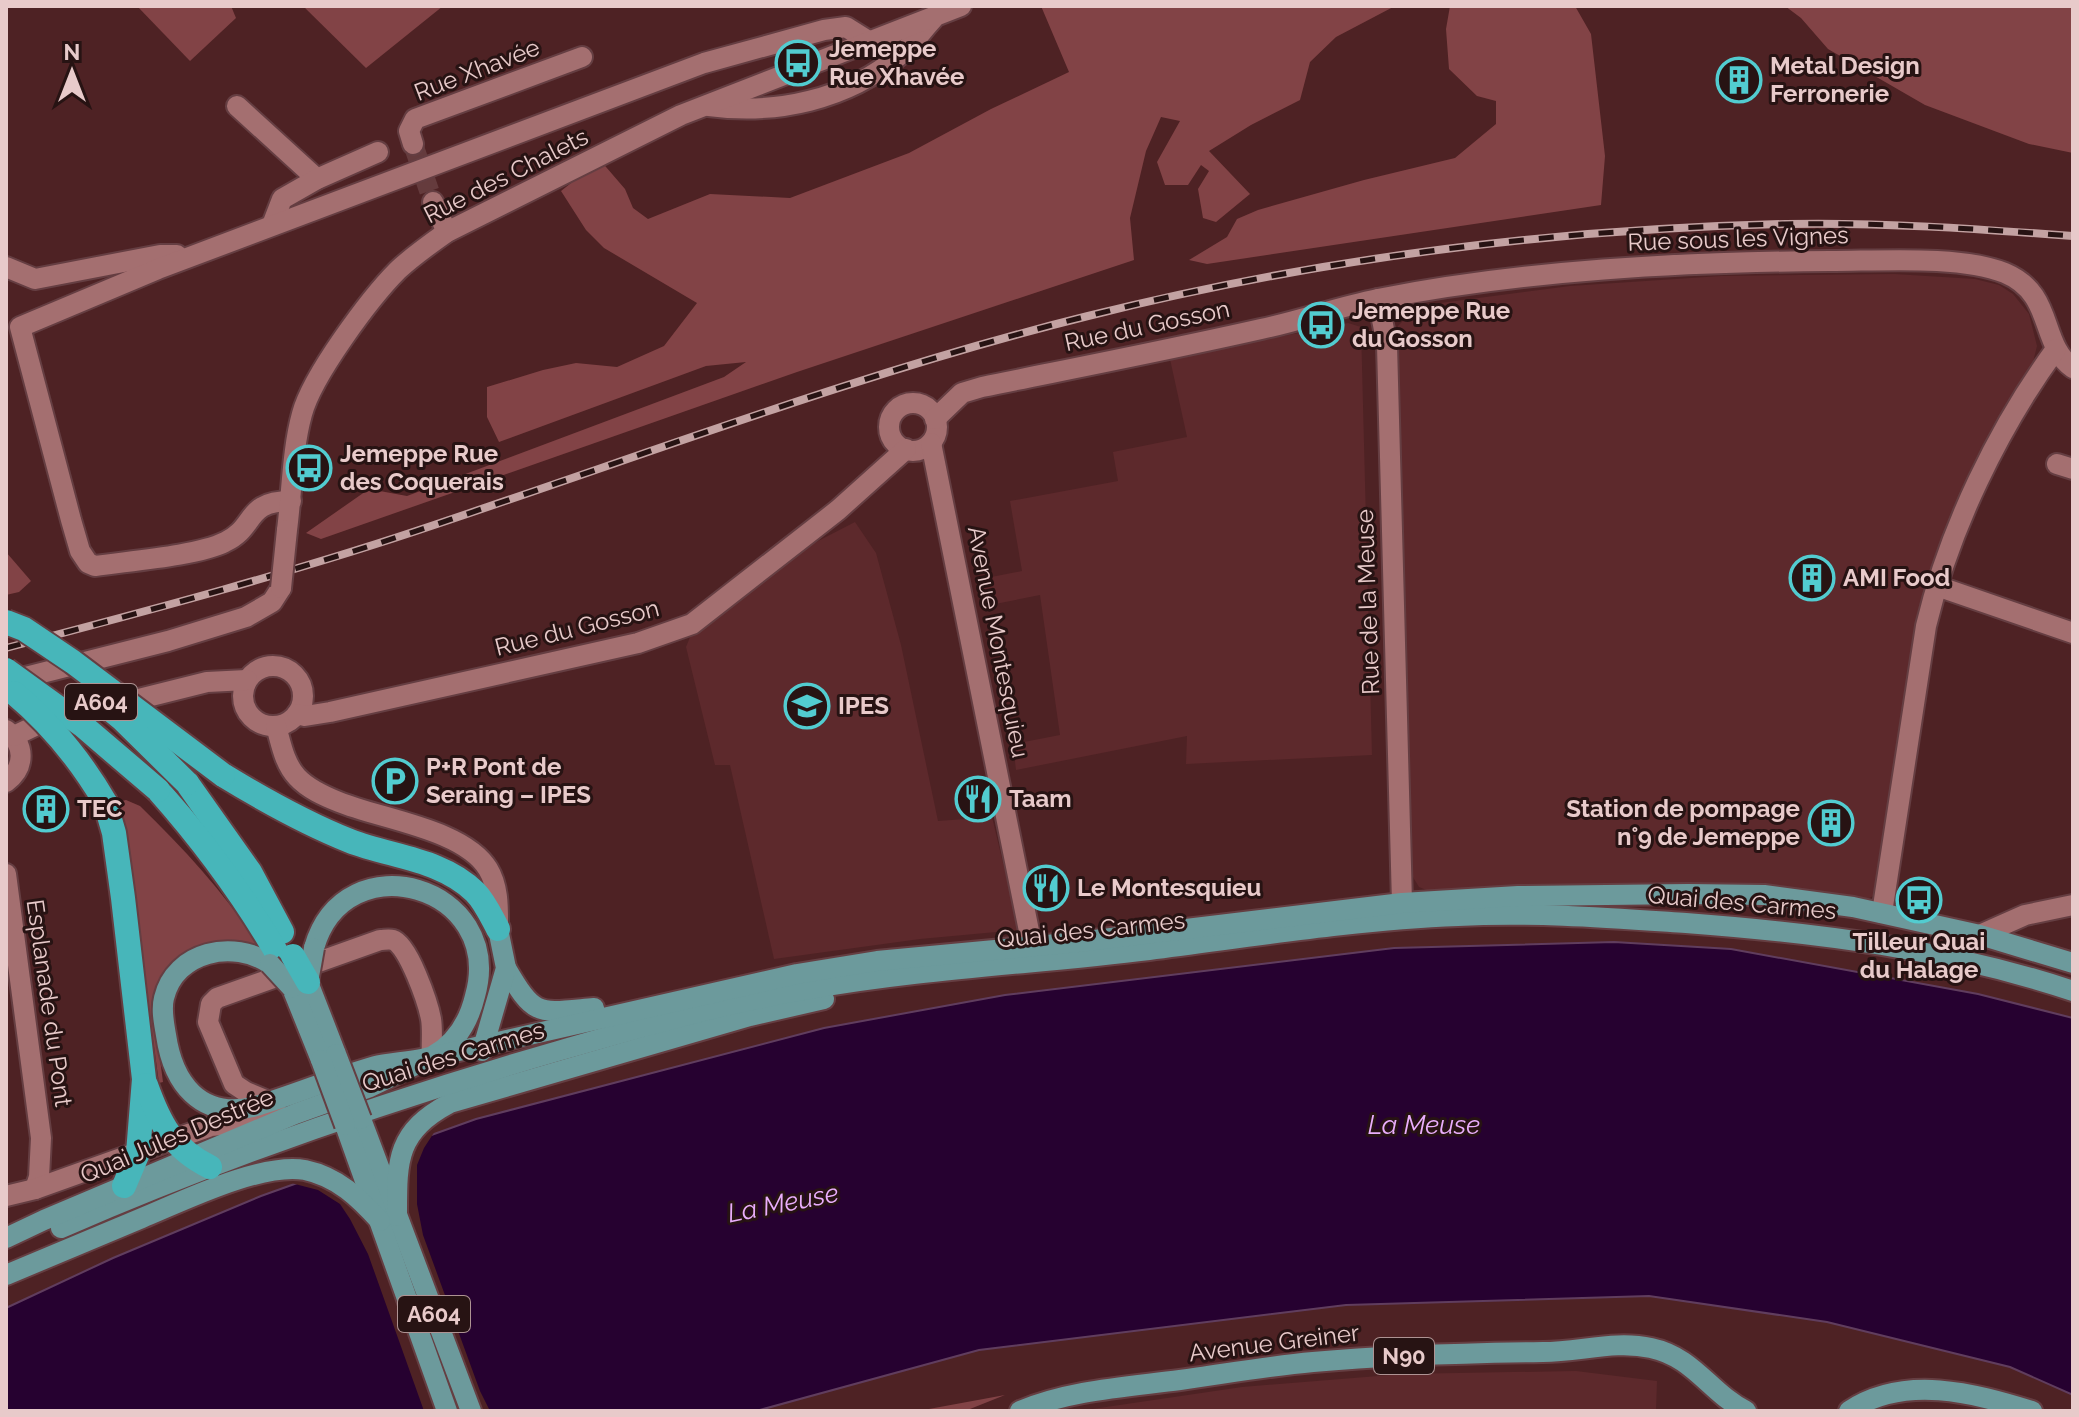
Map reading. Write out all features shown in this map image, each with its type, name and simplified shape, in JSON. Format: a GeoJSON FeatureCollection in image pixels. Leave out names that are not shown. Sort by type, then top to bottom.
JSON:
{"type":"FeatureCollection","features":[{"type":"Feature","properties":{"kind":"highway"},"geometry":{"type":"LineString","coordinates":[[6,622],[24,629],[73,662],[223,775],[290,815],[353,842],[432,866],[457,878],[475,892],[498,929]]}},
{"type":"Feature","properties":{"kind":"highway","name":"A604"},"geometry":{"type":"LineString","coordinates":[[6,630],[122,719],[187,783],[250,872],[270,908],[300,985]]}},
{"type":"Feature","properties":{"kind":"highway","name":"A604"},"geometry":{"type":"LineString","coordinates":[[6,670],[82,725],[158,790],[185,820],[290,957]]}},
{"type":"Feature","properties":{"kind":"highway"},"geometry":{"type":"LineString","coordinates":[[6,684],[39,714],[65,745],[105,802],[114,833],[144,1079],[138,1153],[124,1186]]}},
{"type":"Feature","properties":{"kind":"highway"},"geometry":{"type":"LineString","coordinates":[[144,1079],[156,1112],[173,1140],[200,1162]]}},
{"type":"Feature","properties":{"kind":"main road"},"geometry":{"type":"LineString","coordinates":[[386,886],[414,887],[435,895],[464,921],[473,939],[480,973],[473,1006],[464,1027],[432,1057],[376,1066],[243,1109],[226,1110],[213,1106],[185,1087],[175,1075],[169,1058],[162,1008],[165,994],[172,981],[191,962],[214,951],[238,950],[290,957],[319,933],[344,903],[365,891],[386,886]]}},
{"type":"Feature","properties":{"kind":"main road","name":"Quai des Carmes"},"geometry":{"type":"LineString","coordinates":[[370,1087],[432,1057],[797,974],[851,965],[1402,903],[1518,896],[1764,895],[1882,913],[1980,935],[2073,963]]}},
{"type":"Feature","properties":{"kind":"main road","name":"Quai des Carmes"},"geometry":{"type":"LineString","coordinates":[[355,1119],[460,1079],[742,1002],[820,987],[930,973],[1349,925],[1459,916],[1620,918],[1795,932],[1941,954]]}},
{"type":"Feature","properties":{"kind":"main road"},"geometry":{"type":"LineString","coordinates":[[498,929],[506,968],[522,996],[537,1009],[553,1012],[669,1002]]}},
{"type":"Feature","properties":{"kind":"main road"},"geometry":{"type":"LineString","coordinates":[[1941,954],[1967,949],[2073,977]]}},
{"type":"Feature","properties":{"kind":"main road"},"geometry":{"type":"LineString","coordinates":[[1941,954],[2029,976],[2073,991]]}},
{"type":"Feature","properties":{"kind":"main road"},"geometry":{"type":"LineString","coordinates":[[460,1079],[474,1066],[486,1043],[506,968]]}},
{"type":"Feature","properties":{"kind":"main road"},"geometry":{"type":"LineString","coordinates":[[6,1275],[197,1196],[259,1174],[291,1169],[317,1173],[354,1193],[389,1219],[405,1142],[412,1131],[434,1112],[466,1098],[750,1016],[902,984],[930,973]]}},
{"type":"Feature","properties":{"kind":"main road","name":"A604"},"geometry":{"type":"LineString","coordinates":[[300,985],[355,1119],[365,1156],[389,1219],[471,1411]]}},
{"type":"Feature","properties":{"kind":"main road","name":"Quai Jules Destrée"},"geometry":{"type":"LineString","coordinates":[[6,1253],[295,1114],[370,1087]]}},
{"type":"Feature","properties":{"kind":"main road","name":"Quai Jules Destrée"},"geometry":{"type":"LineString","coordinates":[[6,1238],[124,1186],[355,1119]]}},
{"type":"Feature","properties":{"kind":"main road","name":"A604"},"geometry":{"type":"LineString","coordinates":[[389,1219],[447,1411]]}},
{"type":"Feature","properties":{"kind":"main road","name":"Avenue Greiner"},"geometry":{"type":"LineString","coordinates":[[1020,1411],[1080,1394],[1309,1362],[1477,1352],[1545,1353],[1609,1345],[1655,1349],[1682,1359],[1733,1405],[1746,1411]]}},
{"type":"Feature","properties":{"kind":"main road"},"geometry":{"type":"LineString","coordinates":[[1715,1389],[1719,1411]]}},
{"type":"Feature","properties":{"kind":"main road"},"geometry":{"type":"LineString","coordinates":[[1849,1411],[1884,1393],[1925,1389],[1973,1396],[2032,1411]]}},
{"type":"Feature","properties":{"kind":"street","name":"Rue des Chalets"},"geometry":{"type":"LineString","coordinates":[[6,684],[246,617],[272,602],[281,588],[301,418],[315,384],[376,296],[398,270],[447,232],[704,105],[961,6]]}},
{"type":"Feature","properties":{"kind":"street","name":"Rue des Chalets"},"geometry":{"type":"LineString","coordinates":[[704,105],[762,110],[814,100],[843,89],[902,54],[935,16]]}},
{"type":"Feature","properties":{"kind":"street"},"geometry":{"type":"LineString","coordinates":[[291,501],[273,501],[263,505],[225,543],[95,566],[84,559],[20,327],[272,225],[704,63],[824,30],[846,27],[870,42]]}},
{"type":"Feature","properties":{"kind":"street","name":"Rue Xhavée"},"geometry":{"type":"LineString","coordinates":[[413,144],[409,131],[415,119],[582,57]]}},
{"type":"Feature","properties":{"kind":"street"},"geometry":{"type":"LineString","coordinates":[[237,106],[317,179]]}},
{"type":"Feature","properties":{"kind":"street"},"geometry":{"type":"LineString","coordinates":[[272,225],[282,199],[317,179],[378,152]]}},
{"type":"Feature","properties":{"kind":"street"},"geometry":{"type":"LineString","coordinates":[[433,202],[447,232]]}},
{"type":"Feature","properties":{"kind":"street"},"geometry":{"type":"LineString","coordinates":[[6,267],[35,279],[160,255],[178,255],[184,259]]}},
{"type":"Feature","properties":{"kind":"street","name":"Rue sous les Vignes"},"geometry":{"type":"LineString","coordinates":[[1378,299],[1560,274],[1693,264],[1751,261],[1935,262],[1990,268],[2020,282],[2039,303],[2056,349]]}},
{"type":"Feature","properties":{"kind":"street","name":"Rue du Gosson"},"geometry":{"type":"LineString","coordinates":[[935,419],[962,393],[982,387],[1265,329],[1378,299]]}},
{"type":"Feature","properties":{"kind":"street","name":"Rue de la Meuse"},"geometry":{"type":"LineString","coordinates":[[1378,299],[1387,345],[1402,903]]}},
{"type":"Feature","properties":{"kind":"street"},"geometry":{"type":"LineString","coordinates":[[1882,913],[1926,626],[1937,586],[1996,443],[2037,375],[2056,349],[2064,362],[2073,368]]}},
{"type":"Feature","properties":{"kind":"street"},"geometry":{"type":"LineString","coordinates":[[906,449],[896,444],[889,428],[890,420],[899,407],[916,403],[925,406],[935,419],[935,435],[931,443]]}},
{"type":"Feature","properties":{"kind":"street","name":"Rue du Gosson"},"geometry":{"type":"LineString","coordinates":[[297,714],[314,715],[376,702],[638,643],[679,630],[692,624],[838,510],[906,449],[924,448],[931,443]]}},
{"type":"Feature","properties":{"kind":"street","name":"Avenue Montesquieu"},"geometry":{"type":"LineString","coordinates":[[931,443],[1032,946]]}},
{"type":"Feature","properties":{"kind":"street"},"geometry":{"type":"LineString","coordinates":[[1937,586],[2073,633]]}},
{"type":"Feature","properties":{"kind":"street"},"geometry":{"type":"LineString","coordinates":[[6,782],[19,767],[21,756],[19,745],[10,733],[207,682],[247,680],[262,668],[281,667],[290,671],[301,686],[301,705],[297,714],[276,726],[256,721],[248,713],[243,697],[247,680]]}},
{"type":"Feature","properties":{"kind":"street"},"geometry":{"type":"LineString","coordinates":[[276,726],[289,767],[312,790],[353,808],[454,841],[479,857],[489,870],[494,885],[498,929]]}},
{"type":"Feature","properties":{"kind":"street","name":"Esplanade du Pont"},"geometry":{"type":"LineString","coordinates":[[6,874],[8,912],[41,1138],[55,1181]]}},
{"type":"Feature","properties":{"kind":"street"},"geometry":{"type":"LineString","coordinates":[[1980,935],[2025,915],[2073,905]]}},
{"type":"Feature","properties":{"kind":"street"},"geometry":{"type":"LineString","coordinates":[[270,1102],[234,1084],[208,1022],[211,1004],[217,998],[380,940],[393,940],[403,947],[408,958],[431,1022],[432,1057]]}},
{"type":"Feature","properties":{"kind":"street"},"geometry":{"type":"LineString","coordinates":[[6,1196],[35,1189],[211,1126],[295,1114]]}},
{"type":"Feature","properties":{"kind":"street","name":"Esplanade du Pont"},"geometry":{"type":"LineString","coordinates":[[35,1189],[39,1177],[41,1138]]}},
{"type":"Feature","properties":{"kind":"street"},"geometry":{"type":"LineString","coordinates":[[6,1209],[34,1201],[55,1181]]}},
{"type":"Feature","properties":{"kind":"shaded area"},"geometry":{"type":"Polygon","coordinates":[[[137,6],[231,6],[236,18],[190,61],[137,6]]]}},
{"type":"Feature","properties":{"kind":"shaded area"},"geometry":{"type":"Polygon","coordinates":[[[303,6],[443,6],[366,68],[303,6]]]}},
{"type":"Feature","properties":{"kind":"shaded area"},"geometry":{"type":"Polygon","coordinates":[[[1041,6],[1395,6],[1336,37],[1310,62],[1300,100],[1209,151],[1250,194],[1216,222],[1203,218],[1198,189],[1209,171],[1201,165],[1188,185],[1165,185],[1157,162],[1180,121],[1161,117],[1146,151],[1130,218],[1134,260],[797,372],[321,539],[306,533],[369,489],[407,496],[724,377],[746,362],[706,366],[499,442],[487,417],[487,387],[576,363],[617,367],[664,346],[697,303],[604,248],[586,230],[561,191],[600,160],[625,189],[633,208],[648,219],[710,194],[790,198],[909,153],[1069,72],[1041,6]]]}},
{"type":"Feature","properties":{"kind":"shaded area"},"geometry":{"type":"Polygon","coordinates":[[[1450,6],[1575,6],[1591,34],[1605,156],[1601,205],[1207,264],[1189,260],[1227,237],[1237,219],[1258,210],[1364,180],[1455,158],[1496,124],[1496,101],[1477,96],[1449,69],[1446,29],[1450,6]]]}},
{"type":"Feature","properties":{"kind":"shaded area"},"geometry":{"type":"Polygon","coordinates":[[[1785,6],[2073,6],[2073,153],[2029,144],[1925,105],[1828,49],[1801,18],[1785,6]]]}},
{"type":"Feature","properties":{"kind":"shaded area"},"geometry":{"type":"Polygon","coordinates":[[[1894,274],[1975,279],[1999,285],[2013,294],[2029,314],[2037,346],[2031,370],[1926,592],[1876,894],[1868,899],[1778,888],[1431,892],[1419,887],[1411,874],[1398,326],[1415,309],[1425,305],[1570,286],[1721,276],[1894,274]]]}},
{"type":"Feature","properties":{"kind":"shaded area"},"geometry":{"type":"Polygon","coordinates":[[[1348,323],[1361,327],[1372,755],[1186,764],[1187,736],[1016,770],[1013,744],[1060,735],[1040,595],[985,606],[981,579],[1022,571],[1010,501],[1118,481],[1113,452],[1187,437],[1170,359],[1348,323]]]}},
{"type":"Feature","properties":{"kind":"shaded area","name":"IPES"},"geometry":{"type":"Polygon","coordinates":[[[855,522],[876,553],[901,645],[938,821],[992,817],[1019,930],[920,939],[774,959],[730,765],[715,765],[686,647],[693,630],[791,555],[855,522]]]}},
{"type":"Feature","properties":{"kind":"shaded area"},"geometry":{"type":"Polygon","coordinates":[[[6,552],[31,581],[19,592],[6,595],[6,552]]]}},
{"type":"Feature","properties":{"kind":"shaded area"},"geometry":{"type":"Polygon","coordinates":[[[126,800],[140,806],[189,857],[234,910],[261,949],[195,950],[156,1029],[163,1082],[159,1083],[118,809],[126,800]]]}},
{"type":"Feature","properties":{"kind":"shaded area"},"geometry":{"type":"Polygon","coordinates":[[[1576,1371],[1657,1381],[1656,1411],[1079,1411],[1242,1387],[1403,1374],[1576,1371]]]}},
{"type":"Feature","properties":{"kind":"shaded area"},"geometry":{"type":"Polygon","coordinates":[[[1005,1395],[965,1411],[918,1411],[1005,1395]]]}},
{"type":"Feature","properties":{"kind":"water","name":"La Meuse"},"geometry":{"type":"Polygon","coordinates":[[[1614,942],[1731,949],[1978,994],[2073,1018],[2073,1395],[2010,1367],[1827,1322],[1649,1296],[1346,1305],[979,1350],[756,1411],[6,1411],[6,1308],[113,1258],[261,1196],[476,1119],[824,1028],[1005,995],[1394,948],[1614,942]]]}},
{"type":"Feature","properties":{"kind":"pier"},"geometry":{"type":"Polygon","coordinates":[[[435,1131],[417,1165],[417,1204],[423,1235],[490,1411],[424,1411],[368,1254],[350,1219],[340,1204],[318,1190],[291,1183],[435,1131]]]}},
{"type":"Feature","properties":{"kind":"tunnel"},"geometry":{"type":"LineString","coordinates":[[413,144],[433,202]]}},
{"type":"Feature","properties":{"kind":"railway"},"geometry":{"type":"LineString","coordinates":[[6,648],[330,558],[923,362],[1088,316],[1260,278],[1434,250],[1609,232],[1697,227],[1857,224],[2073,236]]}},
{"type":"Feature","properties":{"kind":"place","name":"Jemeppe Rue Xhavée"},"geometry":{"type":"Point","coordinates":[798,63]}},
{"type":"Feature","properties":{"kind":"place","name":"Metal Design Ferronerie"},"geometry":{"type":"Point","coordinates":[1739,80]}},
{"type":"Feature","properties":{"kind":"place","name":"Jemeppe Rue du Gosson"},"geometry":{"type":"Point","coordinates":[1321,325]}},
{"type":"Feature","properties":{"kind":"place","name":"Jemeppe Rue des Coquerais"},"geometry":{"type":"Point","coordinates":[309,468]}},
{"type":"Feature","properties":{"kind":"place","name":"AMI Food"},"geometry":{"type":"Point","coordinates":[1812,578]}},
{"type":"Feature","properties":{"kind":"place","name":"IPES"},"geometry":{"type":"Point","coordinates":[807,706]}},
{"type":"Feature","properties":{"kind":"place","name":"P+R Pont de Seraing – IPES"},"geometry":{"type":"Point","coordinates":[395,781]}},
{"type":"Feature","properties":{"kind":"place","name":"Taam"},"geometry":{"type":"Point","coordinates":[978,799]}},
{"type":"Feature","properties":{"kind":"place","name":"TEC"},"geometry":{"type":"Point","coordinates":[46,809]}},
{"type":"Feature","properties":{"kind":"place","name":"Station de pompage n°9 de Jemeppe"},"geometry":{"type":"Point","coordinates":[1831,823]}},
{"type":"Feature","properties":{"kind":"place","name":"Le Montesquieu"},"geometry":{"type":"Point","coordinates":[1046,888]}},
{"type":"Feature","properties":{"kind":"place","name":"Tilleur Quai du Halage"},"geometry":{"type":"Point","coordinates":[1919,900]}}]}
